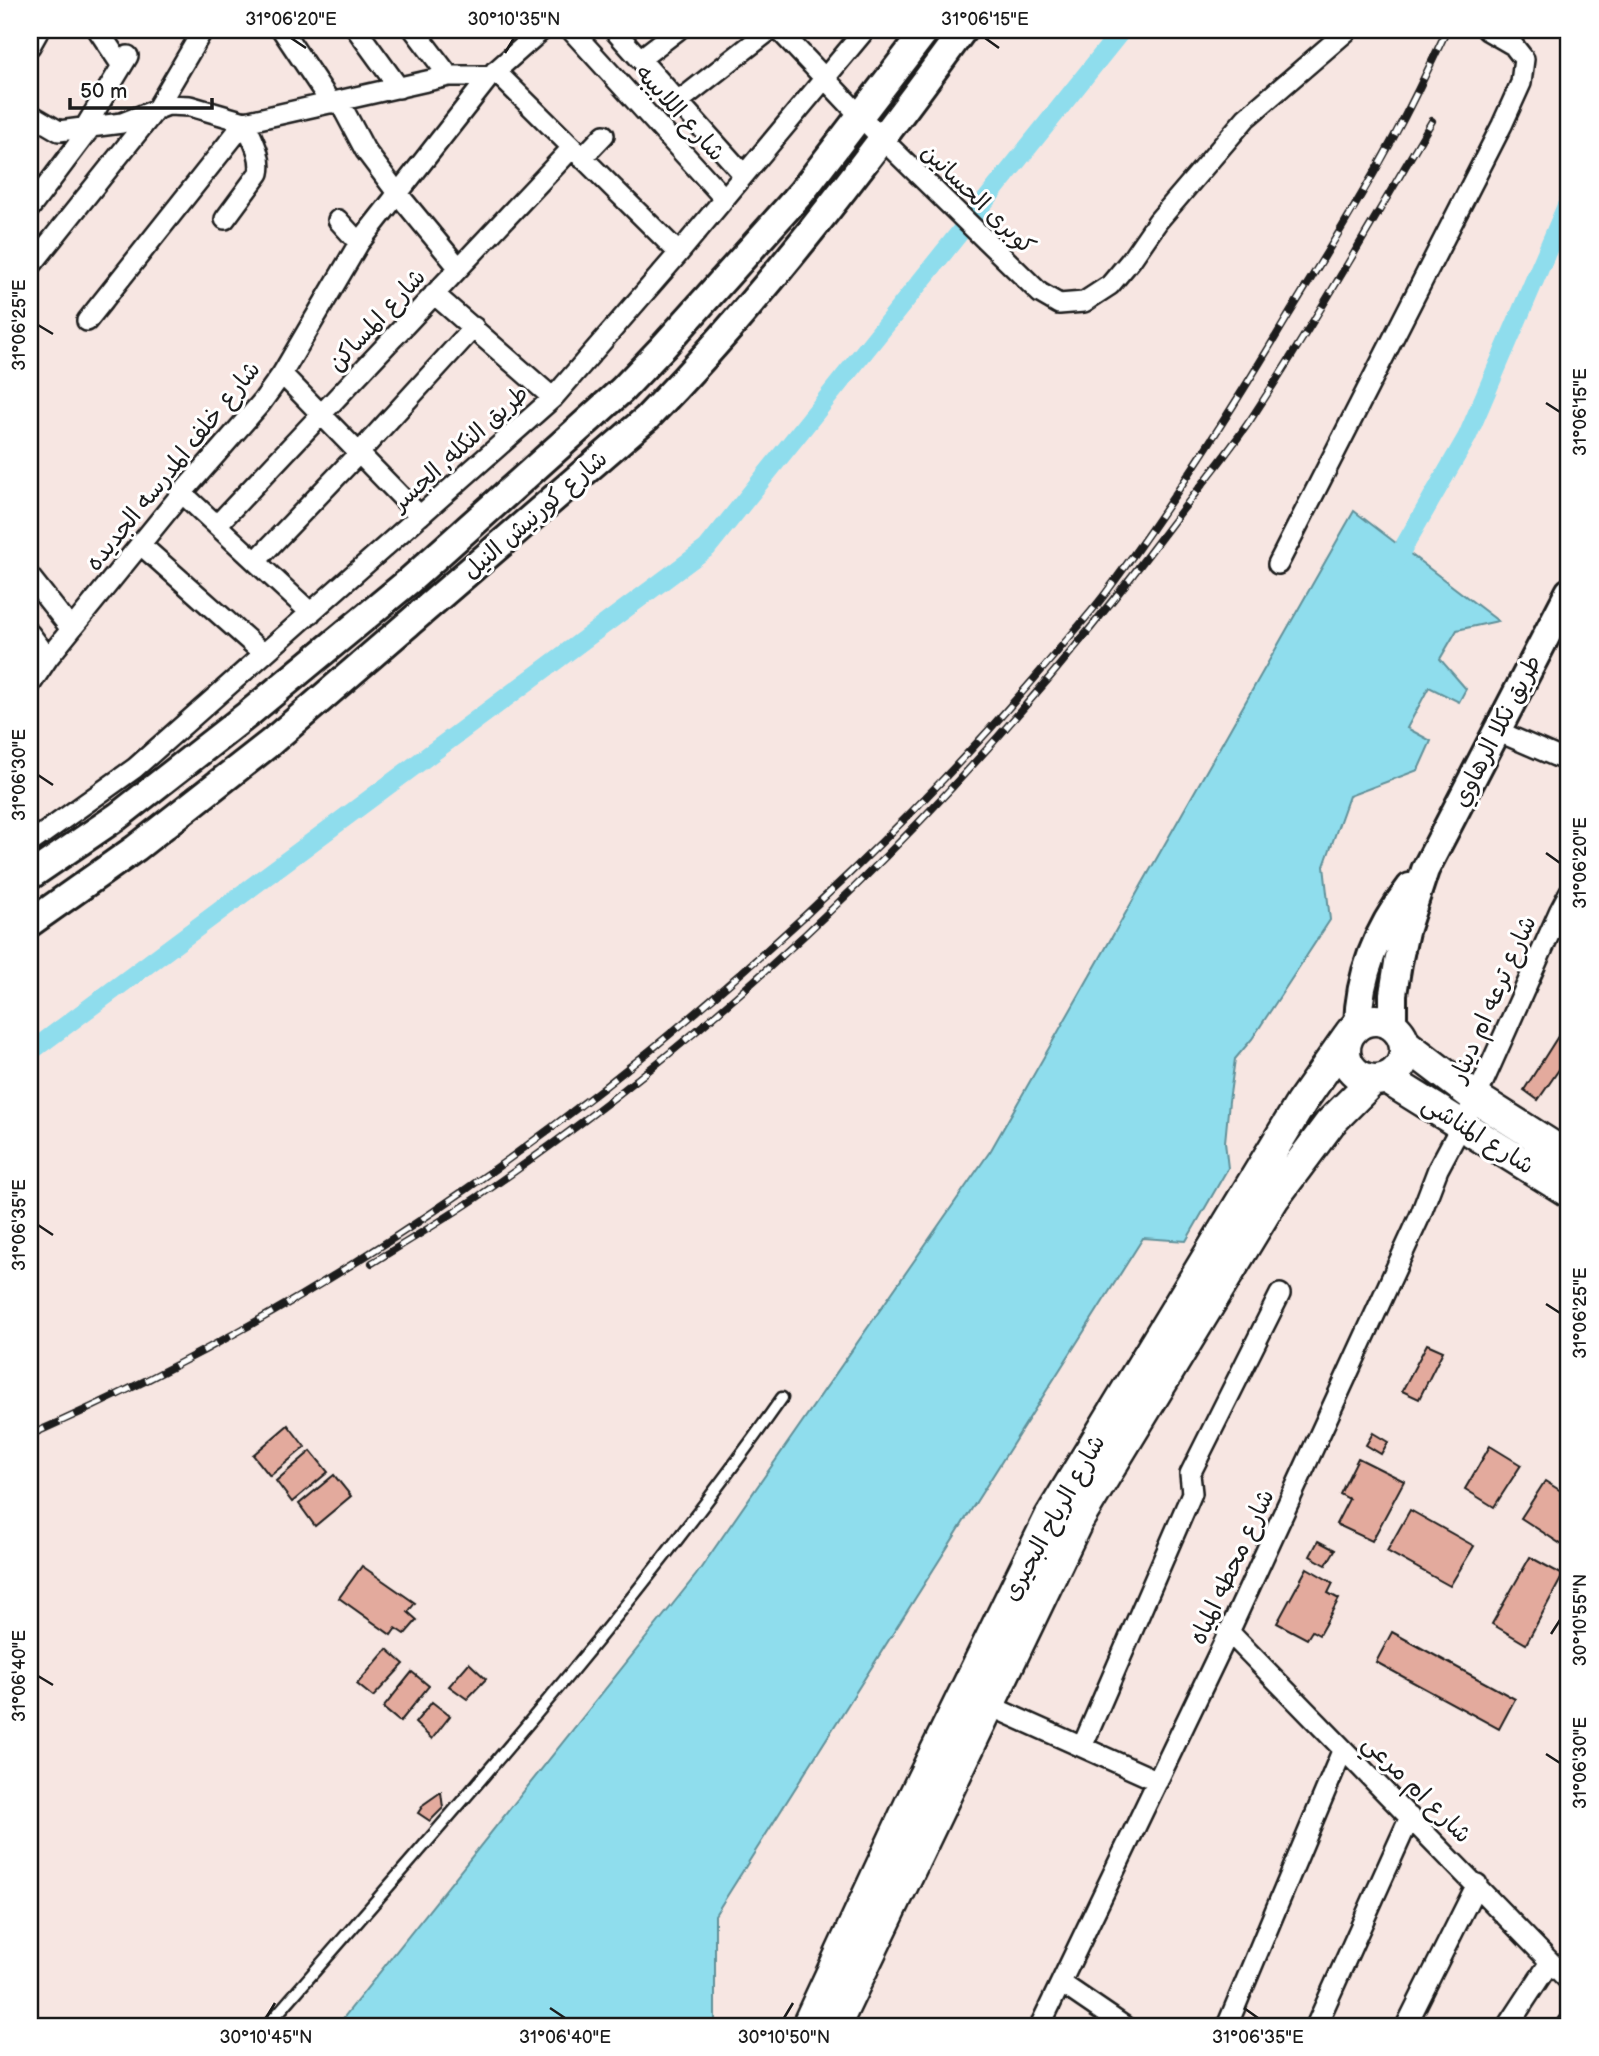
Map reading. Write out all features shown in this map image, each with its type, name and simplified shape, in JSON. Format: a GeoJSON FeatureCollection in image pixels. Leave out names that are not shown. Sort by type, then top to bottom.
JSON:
{"type":"FeatureCollection","features":[{"type":"Feature","properties":{"kind":"main road","name":"شارع كورنيش النيل"},"geometry":{"type":"LineString","coordinates":[[30,876],[118,816],[247,715],[409,580],[579,430],[663,347],[801,193],[926,30]]}},
{"type":"Feature","properties":{"kind":"main road","name":"شارع كورنيش النيل"},"geometry":{"type":"LineString","coordinates":[[30,923],[136,848],[270,743],[647,418],[698,365],[826,213],[963,30]]}},
{"type":"Feature","properties":{"kind":"main road","name":"طريق نكلا الرهاوي"},"geometry":{"type":"LineString","coordinates":[[1399,1035],[1393,995],[1400,952],[1425,870],[1569,592]]}},
{"type":"Feature","properties":{"kind":"main road","name":"طريق نكلا الرهاوي"},"geometry":{"type":"LineString","coordinates":[[1353,1030],[1364,977],[1381,930],[1408,888],[1425,870]]}},
{"type":"Feature","properties":{"kind":"main road"},"geometry":{"type":"LineString","coordinates":[[1376,1020],[1399,1035],[1405,1055],[1402,1065],[1380,1079],[1361,1077],[1352,1070],[1346,1059],[1345,1048],[1353,1030],[1376,1020]]}},
{"type":"Feature","properties":{"kind":"main road","name":"شارع الرياح البحيرى"},"geometry":{"type":"LineString","coordinates":[[807,2026],[1050,1517],[1301,1103],[1353,1030]]}},
{"type":"Feature","properties":{"kind":"main road","name":"شارع المناشى"},"geometry":{"type":"LineString","coordinates":[[1399,1035],[1476,1098],[1569,1157]]}},
{"type":"Feature","properties":{"kind":"main road","name":"شارع الرياح البحيرى"},"geometry":{"type":"LineString","coordinates":[[835,2026],[1057,1562],[1101,1481],[1274,1198],[1329,1123],[1380,1079]]}},
{"type":"Feature","properties":{"kind":"main road","name":"شارع المناشى"},"geometry":{"type":"LineString","coordinates":[[1380,1079],[1462,1125],[1569,1192]]}},
{"type":"Feature","properties":{"kind":"main road"},"geometry":{"type":"LineString","coordinates":[[1301,1103],[1329,1123]]}},
{"type":"Feature","properties":{"kind":"street"},"geometry":{"type":"LineString","coordinates":[[30,46],[39,30]]}},
{"type":"Feature","properties":{"kind":"street"},"geometry":{"type":"LineString","coordinates":[[30,208],[87,128],[125,61],[98,30]]}},
{"type":"Feature","properties":{"kind":"street"},"geometry":{"type":"LineString","coordinates":[[30,267],[157,108],[203,30]]}},
{"type":"Feature","properties":{"kind":"street"},"geometry":{"type":"LineString","coordinates":[[282,30],[335,102],[365,150],[459,268]]}},
{"type":"Feature","properties":{"kind":"street"},"geometry":{"type":"LineString","coordinates":[[357,30],[399,88]]}},
{"type":"Feature","properties":{"kind":"street"},"geometry":{"type":"LineString","coordinates":[[414,30],[449,76]]}},
{"type":"Feature","properties":{"kind":"street","name":"شارع خلف المدرسه الجديده"},"geometry":{"type":"LineString","coordinates":[[30,685],[48,658],[182,492],[261,403],[282,373],[359,243],[493,73],[542,30]]}},
{"type":"Feature","properties":{"kind":"street","name":"شارع اللابيبه"},"geometry":{"type":"LineString","coordinates":[[571,30],[724,198]]}},
{"type":"Feature","properties":{"kind":"street"},"geometry":{"type":"LineString","coordinates":[[614,30],[744,175]]}},
{"type":"Feature","properties":{"kind":"street"},"geometry":{"type":"LineString","coordinates":[[639,59],[678,30]]}},
{"type":"Feature","properties":{"kind":"street"},"geometry":{"type":"LineString","coordinates":[[678,102],[770,30]]}},
{"type":"Feature","properties":{"kind":"street","name":"كوبرى الحسانين"},"geometry":{"type":"LineString","coordinates":[[779,30],[883,140],[1040,293],[1059,304],[1084,302],[1110,285],[1132,260],[1158,221],[1246,118],[1348,30]]}},
{"type":"Feature","properties":{"kind":"street","name":"طريق النكله, الجسر"},"geometry":{"type":"LineString","coordinates":[[30,843],[135,768],[554,398],[679,253],[864,30]]}},
{"type":"Feature","properties":{"kind":"street"},"geometry":{"type":"LineString","coordinates":[[1278,564],[1521,83],[1524,59],[1513,44],[1487,30]]}},
{"type":"Feature","properties":{"kind":"street"},"geometry":{"type":"LineString","coordinates":[[30,114],[59,131],[122,123],[157,108],[179,105],[245,122],[449,76],[493,73],[679,253]]}},
{"type":"Feature","properties":{"kind":"street"},"geometry":{"type":"LineString","coordinates":[[225,219],[261,168],[245,122]]}},
{"type":"Feature","properties":{"kind":"street"},"geometry":{"type":"LineString","coordinates":[[87,321],[245,122]]}},
{"type":"Feature","properties":{"kind":"street","name":"شارع المساكن"},"geometry":{"type":"LineString","coordinates":[[217,525],[459,268],[577,153],[604,135]]}},
{"type":"Feature","properties":{"kind":"street"},"geometry":{"type":"LineString","coordinates":[[338,220],[359,243]]}},
{"type":"Feature","properties":{"kind":"street"},"geometry":{"type":"LineString","coordinates":[[434,294],[554,398]]}},
{"type":"Feature","properties":{"kind":"street"},"geometry":{"type":"LineString","coordinates":[[256,561],[474,327]]}},
{"type":"Feature","properties":{"kind":"street"},"geometry":{"type":"LineString","coordinates":[[282,373],[420,516]]}},
{"type":"Feature","properties":{"kind":"street"},"geometry":{"type":"LineString","coordinates":[[182,492],[311,613]]}},
{"type":"Feature","properties":{"kind":"street"},"geometry":{"type":"LineString","coordinates":[[140,544],[264,654]]}},
{"type":"Feature","properties":{"kind":"street"},"geometry":{"type":"LineString","coordinates":[[30,577],[71,629]]}},
{"type":"Feature","properties":{"kind":"street"},"geometry":{"type":"LineString","coordinates":[[30,634],[48,658]]}},
{"type":"Feature","properties":{"kind":"street"},"geometry":{"type":"LineString","coordinates":[[1496,731],[1569,762]]}},
{"type":"Feature","properties":{"kind":"street","name":"شارع ترعه ام دينار"},"geometry":{"type":"LineString","coordinates":[[1462,1125],[1569,893]]}},
{"type":"Feature","properties":{"kind":"street","name":"شارع محطه المياه"},"geometry":{"type":"LineString","coordinates":[[1040,2026],[1229,1633],[1420,1216],[1438,1169],[1462,1125]]}},
{"type":"Feature","properties":{"kind":"street"},"geometry":{"type":"LineString","coordinates":[[1083,1747],[1192,1493],[1191,1474],[1280,1294]]}},
{"type":"Feature","properties":{"kind":"street","name":"شارع ام مرعي"},"geometry":{"type":"LineString","coordinates":[[1229,1633],[1569,1981]]}},
{"type":"Feature","properties":{"kind":"street"},"geometry":{"type":"LineString","coordinates":[[988,1705],[1158,1781]]}},
{"type":"Feature","properties":{"kind":"street"},"geometry":{"type":"LineString","coordinates":[[1227,2026],[1343,1749]]}},
{"type":"Feature","properties":{"kind":"street"},"geometry":{"type":"LineString","coordinates":[[1316,2026],[1410,1817]]}},
{"type":"Feature","properties":{"kind":"street"},"geometry":{"type":"LineString","coordinates":[[1406,2026],[1477,1884]]}},
{"type":"Feature","properties":{"kind":"street"},"geometry":{"type":"LineString","coordinates":[[1508,2026],[1550,1962]]}},
{"type":"Feature","properties":{"kind":"street"},"geometry":{"type":"LineString","coordinates":[[1061,1983],[1124,2026]]}},
{"type":"Feature","properties":{"kind":"lane"},"geometry":{"type":"LineString","coordinates":[[267,2026],[615,1620],[681,1537],[782,1398]]}},
{"type":"Feature","properties":{"kind":"water"},"geometry":{"type":"Polygon","coordinates":[[[1354,511],[1498,621],[1457,630],[1440,659],[1466,689],[1459,702],[1429,687],[1407,728],[1431,741],[1418,770],[1349,796],[1324,866],[1330,920],[1252,1039],[1235,1059],[1225,1142],[1228,1168],[1186,1241],[1143,1238],[715,1915],[715,2026],[337,2026],[696,1575],[991,1150],[1354,511]]]}},
{"type":"Feature","properties":{"kind":"building"},"geometry":{"type":"Polygon","coordinates":[[[1569,1019],[1569,1055],[1538,1100],[1524,1090],[1569,1019]]]}},
{"type":"Feature","properties":{"kind":"building"},"geometry":{"type":"Polygon","coordinates":[[[1427,1344],[1443,1351],[1419,1399],[1402,1391],[1427,1344]]]}},
{"type":"Feature","properties":{"kind":"building"},"geometry":{"type":"Polygon","coordinates":[[[288,1425],[305,1447],[270,1476],[253,1455],[288,1425]]]}},
{"type":"Feature","properties":{"kind":"building"},"geometry":{"type":"Polygon","coordinates":[[[1373,1433],[1388,1442],[1381,1454],[1366,1445],[1373,1433]]]}},
{"type":"Feature","properties":{"kind":"building"},"geometry":{"type":"Polygon","coordinates":[[[1490,1446],[1521,1465],[1494,1507],[1465,1489],[1490,1446]]]}},
{"type":"Feature","properties":{"kind":"building"},"geometry":{"type":"Polygon","coordinates":[[[311,1451],[328,1472],[292,1502],[276,1481],[311,1451]]]}},
{"type":"Feature","properties":{"kind":"building"},"geometry":{"type":"Polygon","coordinates":[[[1358,1458],[1404,1481],[1372,1541],[1336,1524],[1349,1499],[1340,1494],[1358,1458]]]}},
{"type":"Feature","properties":{"kind":"building"},"geometry":{"type":"Polygon","coordinates":[[[334,1475],[351,1496],[315,1526],[299,1504],[334,1475]]]}},
{"type":"Feature","properties":{"kind":"building"},"geometry":{"type":"Polygon","coordinates":[[[1545,1481],[1569,1496],[1567,1548],[1521,1518],[1545,1481]]]}},
{"type":"Feature","properties":{"kind":"building"},"geometry":{"type":"Polygon","coordinates":[[[1410,1510],[1474,1546],[1450,1586],[1387,1551],[1410,1510]]]}},
{"type":"Feature","properties":{"kind":"building"},"geometry":{"type":"Polygon","coordinates":[[[1318,1541],[1335,1550],[1326,1565],[1310,1556],[1318,1541]]]}},
{"type":"Feature","properties":{"kind":"building"},"geometry":{"type":"Polygon","coordinates":[[[1530,1557],[1563,1575],[1526,1644],[1492,1624],[1530,1557]]]}},
{"type":"Feature","properties":{"kind":"building"},"geometry":{"type":"Polygon","coordinates":[[[362,1566],[415,1603],[408,1612],[417,1620],[405,1634],[396,1628],[391,1635],[339,1598],[362,1566]]]}},
{"type":"Feature","properties":{"kind":"building"},"geometry":{"type":"Polygon","coordinates":[[[1307,1568],[1333,1583],[1328,1593],[1339,1599],[1319,1635],[1312,1631],[1307,1639],[1277,1623],[1307,1568]]]}},
{"type":"Feature","properties":{"kind":"building"},"geometry":{"type":"Polygon","coordinates":[[[1392,1632],[1515,1699],[1499,1729],[1376,1662],[1392,1632]]]}},
{"type":"Feature","properties":{"kind":"building"},"geometry":{"type":"Polygon","coordinates":[[[387,1649],[404,1664],[373,1697],[357,1684],[387,1649]]]}},
{"type":"Feature","properties":{"kind":"building"},"geometry":{"type":"Polygon","coordinates":[[[469,1663],[486,1679],[467,1699],[449,1686],[469,1663]]]}},
{"type":"Feature","properties":{"kind":"building"},"geometry":{"type":"Polygon","coordinates":[[[412,1672],[429,1686],[400,1722],[383,1708],[412,1672]]]}},
{"type":"Feature","properties":{"kind":"building"},"geometry":{"type":"Polygon","coordinates":[[[432,1702],[450,1716],[432,1739],[415,1723],[432,1702]]]}},
{"type":"Feature","properties":{"kind":"building"},"geometry":{"type":"Polygon","coordinates":[[[441,1792],[443,1808],[430,1821],[418,1813],[424,1804],[441,1792]]]}},
{"type":"Feature","properties":{"kind":"waterway"},"geometry":{"type":"LineString","coordinates":[[30,1052],[707,548],[1122,30]]}},
{"type":"Feature","properties":{"kind":"waterway"},"geometry":{"type":"LineString","coordinates":[[1391,569],[1467,437],[1569,200]]}},
{"type":"Feature","properties":{"kind":"railway"},"geometry":{"type":"LineString","coordinates":[[30,1435],[143,1382],[254,1323],[362,1258],[467,1189],[568,1115],[667,1037],[762,955],[880,844],[958,764],[1032,681],[1102,598],[1156,523],[1245,386],[1358,201],[1404,119],[1447,30]]}},
{"type":"Feature","properties":{"kind":"railway"},"geometry":{"type":"LineString","coordinates":[[372,1263],[479,1196],[577,1126],[672,1051],[764,972],[852,890],[937,803],[1018,714],[1096,621],[1222,460],[1321,308],[1432,121]]}}]}
